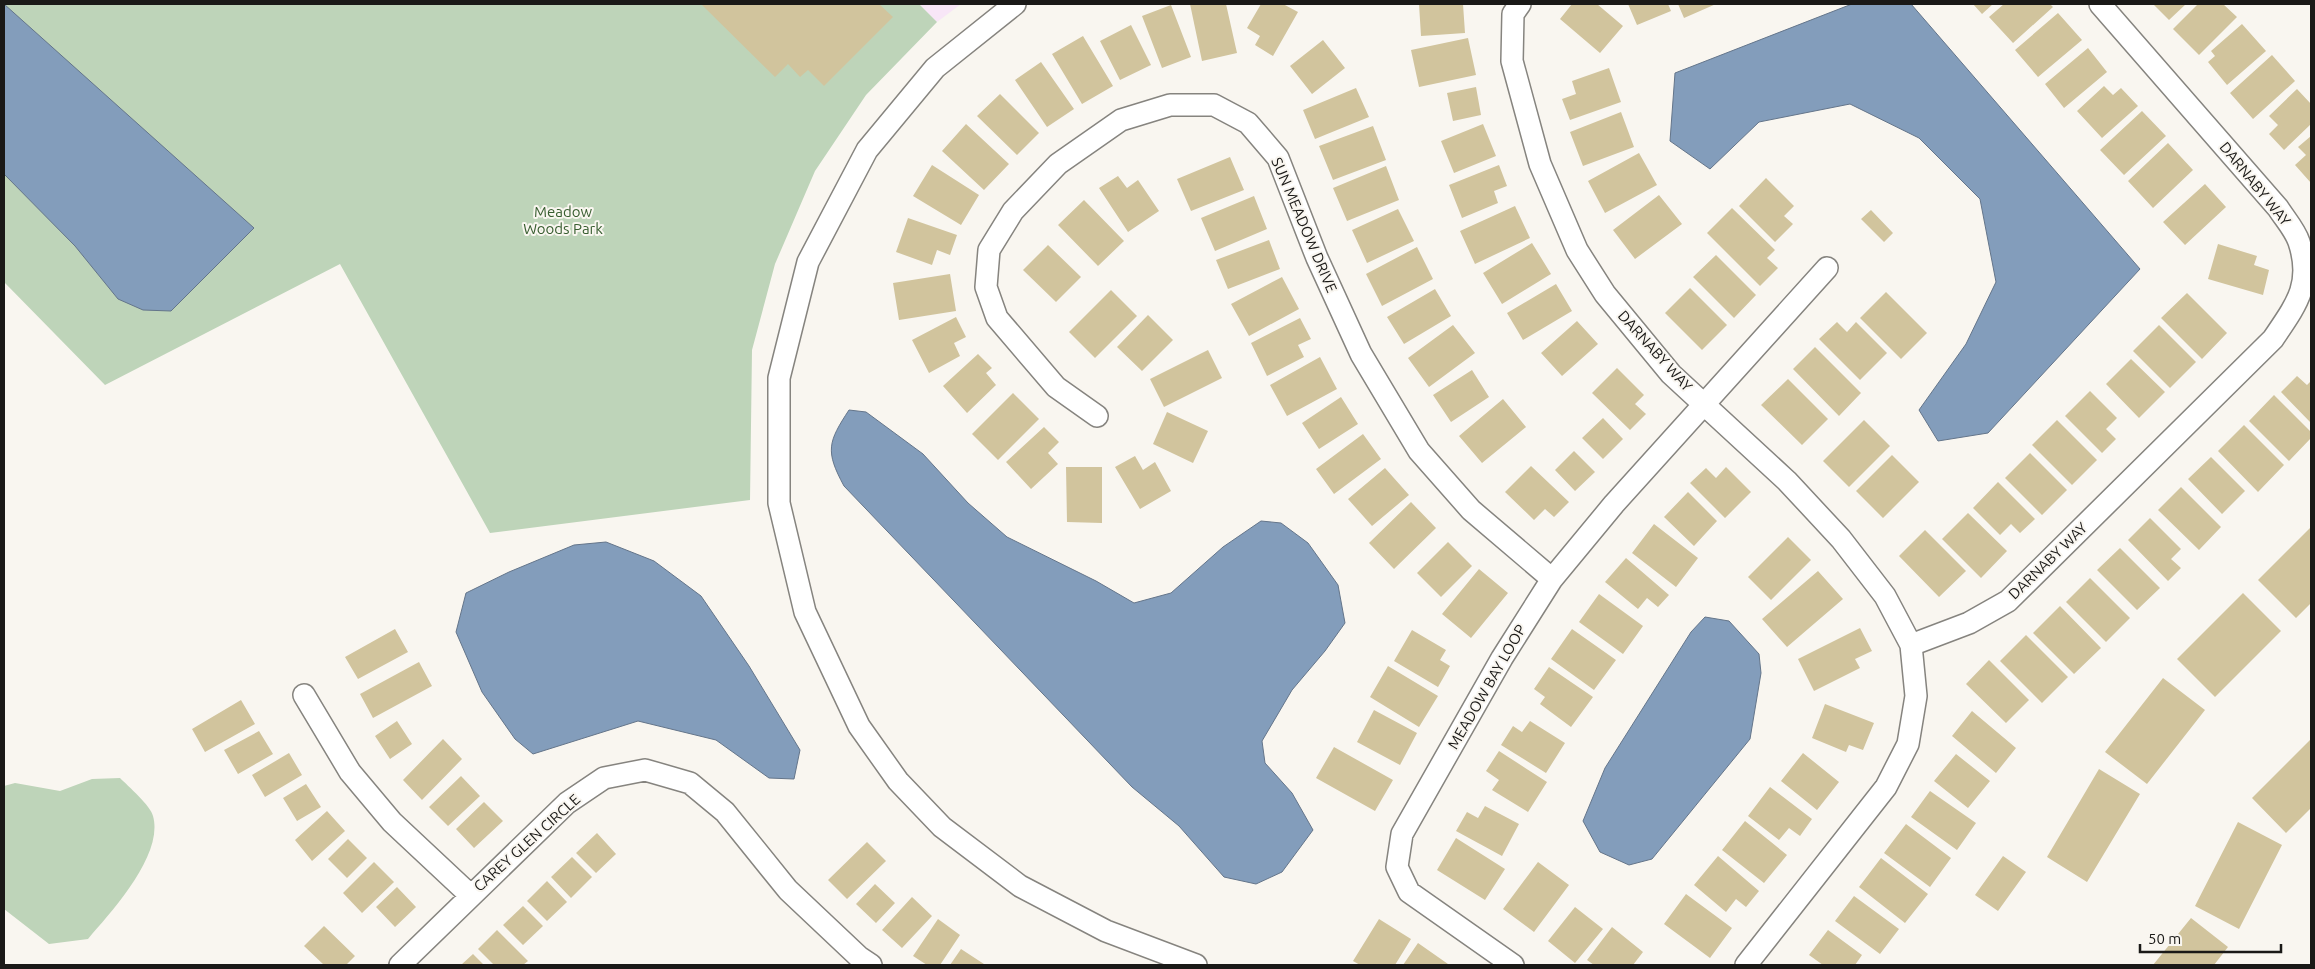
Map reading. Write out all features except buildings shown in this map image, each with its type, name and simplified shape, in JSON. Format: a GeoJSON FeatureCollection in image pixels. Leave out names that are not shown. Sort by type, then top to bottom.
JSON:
{"type":"FeatureCollection","features":[{"type":"Feature","properties":{"kind":"street"},"geometry":{"type":"LineString","coordinates":[[1016,4],[935,68],[866,150],[808,262],[779,378],[779,503],[805,612],[859,726],[898,781],[942,827],[1020,886],[1106,931],[1196,965]]}},
{"type":"Feature","properties":{"kind":"street","name":"DARNABY WAY"},"geometry":{"type":"LineString","coordinates":[[1520,4],[1513,14],[1512,61],[1540,164],[1577,250],[1605,294],[1671,374],[1786,481],[1841,539],[1885,596],[1911,645],[1969,623],[2008,601],[2273,339],[2297,303],[2306,273],[2298,241],[2278,208],[2100,4]]}},
{"type":"Feature","properties":{"kind":"street","name":"SUN MEADOW DRIVE"},"geometry":{"type":"LineString","coordinates":[[1096,416],[1056,388],[997,318],[986,287],[989,250],[1013,211],[1058,164],[1121,120],[1170,105],[1214,104],[1248,124],[1278,158],[1317,258],[1361,354],[1419,451],[1471,510],[1552,579]]}},
{"type":"Feature","properties":{"kind":"street","name":"MEADOW BAY LOOP"},"geometry":{"type":"LineString","coordinates":[[1513,965],[1410,892],[1397,867],[1402,834],[1502,658],[1552,579],[1614,504],[1827,268]]}},
{"type":"Feature","properties":{"kind":"street"},"geometry":{"type":"LineString","coordinates":[[1746,965],[1886,787],[1908,744],[1916,696],[1911,645]]}},
{"type":"Feature","properties":{"kind":"street"},"geometry":{"type":"LineString","coordinates":[[304,695],[350,772],[386,815],[470,895]]}},
{"type":"Feature","properties":{"kind":"street","name":"CAREY GLEN CIRCLE"},"geometry":{"type":"LineString","coordinates":[[400,965],[470,895],[567,803],[604,778],[645,770],[690,783],[725,812],[788,890],[871,965]]}},
{"type":"Feature","properties":{"kind":"shaded area"},"geometry":{"type":"Polygon","coordinates":[[[919,4],[961,4],[937,22],[919,4]]]}},
{"type":"Feature","properties":{"kind":"green space","name":"Meadow Woods Park"},"geometry":{"type":"Polygon","coordinates":[[[4,4],[919,4],[937,22],[866,95],[815,171],[775,264],[752,350],[750,500],[490,533],[340,264],[105,385],[4,282],[4,4]]]}},
{"type":"Feature","properties":{"kind":"green space"},"geometry":{"type":"Polygon","coordinates":[[[120,778],[139,796],[153,816],[154,831],[151,848],[144,865],[122,898],[88,939],[49,944],[4,909],[4,786],[15,783],[60,791],[92,779],[120,778]]]}},
{"type":"Feature","properties":{"kind":"water"},"geometry":{"type":"Polygon","coordinates":[[[4,4],[254,228],[171,311],[143,310],[118,299],[75,246],[4,174],[4,4]]]}},
{"type":"Feature","properties":{"kind":"water"},"geometry":{"type":"Polygon","coordinates":[[[1852,4],[1911,4],[2140,269],[1988,433],[1938,441],[1919,410],[1966,344],[1996,282],[1980,199],[1919,138],[1850,104],[1759,122],[1710,169],[1670,141],[1675,73],[1852,4]]]}},
{"type":"Feature","properties":{"kind":"water"},"geometry":{"type":"Polygon","coordinates":[[[849,410],[866,412],[923,454],[968,503],[1007,537],[1096,581],[1134,603],[1171,593],[1223,547],[1261,521],[1281,523],[1308,543],[1338,585],[1345,623],[1325,651],[1292,690],[1262,741],[1265,763],[1292,793],[1313,830],[1282,872],[1256,884],[1224,877],[1179,826],[1132,787],[844,486],[834,464],[831,447],[837,430],[849,410]]]}},
{"type":"Feature","properties":{"kind":"water"},"geometry":{"type":"Polygon","coordinates":[[[606,542],[654,561],[701,596],[749,666],[800,750],[794,779],[769,778],[716,740],[638,721],[533,754],[515,739],[482,692],[456,632],[466,593],[509,572],[574,545],[606,542]]]}},
{"type":"Feature","properties":{"kind":"water"},"geometry":{"type":"Polygon","coordinates":[[[1705,617],[1729,621],[1759,654],[1761,673],[1750,739],[1652,859],[1629,865],[1600,852],[1583,821],[1605,768],[1691,632],[1705,617]]]}}]}
